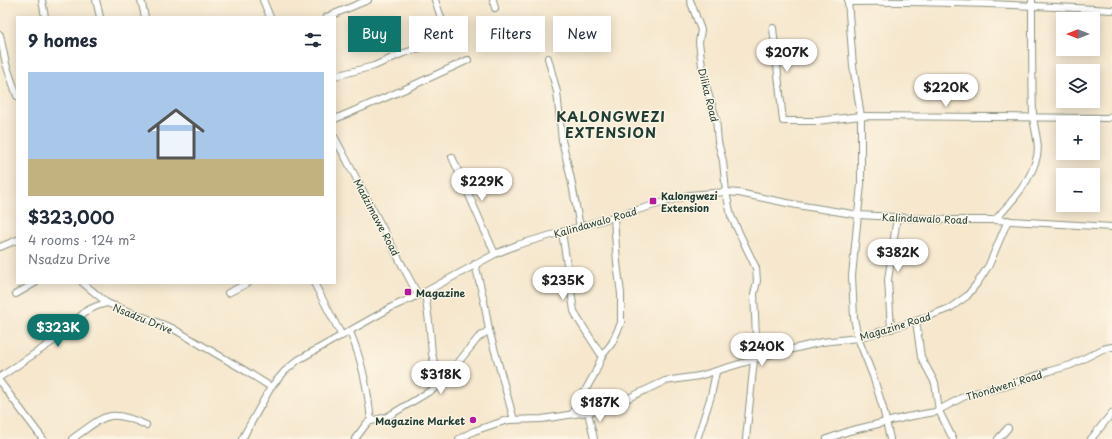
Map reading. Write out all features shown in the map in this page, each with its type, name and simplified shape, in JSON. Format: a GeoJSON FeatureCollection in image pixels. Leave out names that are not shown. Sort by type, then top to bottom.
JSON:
{"type":"FeatureCollection","features":[{"type":"Feature","properties":{"kind":"street"},"geometry":{"type":"LineString","coordinates":[[42,0],[45,16]]}},
{"type":"Feature","properties":{"kind":"street"},"geometry":{"type":"LineString","coordinates":[[96,0],[100,16]]}},
{"type":"Feature","properties":{"kind":"street"},"geometry":{"type":"LineString","coordinates":[[140,0],[145,16]]}},
{"type":"Feature","properties":{"kind":"street"},"geometry":{"type":"LineString","coordinates":[[263,0],[270,16]]}},
{"type":"Feature","properties":{"kind":"street"},"geometry":{"type":"LineString","coordinates":[[336,76],[374,66],[401,54],[445,40],[447,35],[435,0]]}},
{"type":"Feature","properties":{"kind":"street"},"geometry":{"type":"LineString","coordinates":[[493,0],[495,8]]}},
{"type":"Feature","properties":{"kind":"street","name":"Dilika Road"},"geometry":{"type":"LineString","coordinates":[[690,0],[701,30],[699,42],[702,66],[708,93],[716,118],[718,142],[723,161],[726,192],[731,216],[756,268],[757,281],[754,294],[756,337],[746,439]]}},
{"type":"Feature","properties":{"kind":"street"},"geometry":{"type":"LineString","coordinates":[[329,16],[363,1]]}},
{"type":"Feature","properties":{"kind":"street"},"geometry":{"type":"LineString","coordinates":[[890,439],[883,408],[873,376],[858,338],[854,318],[852,276],[861,184],[861,116],[853,66],[848,1],[1032,3],[1112,10]]}},
{"type":"Feature","properties":{"kind":"street"},"geometry":{"type":"LineString","coordinates":[[995,220],[1024,186],[1036,162],[1038,152],[1038,140],[1034,117],[1032,3]]}},
{"type":"Feature","properties":{"kind":"street"},"geometry":{"type":"LineString","coordinates":[[773,28],[784,121],[817,121],[861,116],[1108,118],[1112,116]]}},
{"type":"Feature","properties":{"kind":"street"},"geometry":{"type":"LineString","coordinates":[[0,35],[6,64],[16,93]]}},
{"type":"Feature","properties":{"kind":"street"},"geometry":{"type":"LineString","coordinates":[[548,58],[557,92],[562,140],[580,227]]}},
{"type":"Feature","properties":{"kind":"street"},"geometry":{"type":"LineString","coordinates":[[336,119],[468,60]]}},
{"type":"Feature","properties":{"kind":"street","name":"Madzimawe Road"},"geometry":{"type":"LineString","coordinates":[[336,140],[418,295]]}},
{"type":"Feature","properties":{"kind":"street"},"geometry":{"type":"LineString","coordinates":[[452,157],[495,254]]}},
{"type":"Feature","properties":{"kind":"street","name":"Kalindawalo Road"},"geometry":{"type":"LineString","coordinates":[[242,439],[271,387],[285,371],[298,360],[313,351],[350,332],[392,307],[424,292],[495,254],[517,245],[689,195],[726,192],[739,193],[797,205],[859,215],[947,220],[1008,220],[1112,227]]}},
{"type":"Feature","properties":{"kind":"street"},"geometry":{"type":"LineString","coordinates":[[891,329],[888,280],[897,217]]}},
{"type":"Feature","properties":{"kind":"street"},"geometry":{"type":"LineString","coordinates":[[572,414],[595,374],[602,356],[615,337],[621,323],[621,294],[614,218]]}},
{"type":"Feature","properties":{"kind":"street","name":"Magazine Road"},"geometry":{"type":"LineString","coordinates":[[459,439],[501,422],[588,412],[620,402],[665,381],[700,376],[776,353],[822,342],[858,338],[916,321],[950,308],[967,296],[988,265],[1008,220]]}},
{"type":"Feature","properties":{"kind":"street"},"geometry":{"type":"LineString","coordinates":[[562,232],[574,311],[602,356]]}},
{"type":"Feature","properties":{"kind":"street"},"geometry":{"type":"LineString","coordinates":[[0,246],[16,240]]}},
{"type":"Feature","properties":{"kind":"street"},"geometry":{"type":"LineString","coordinates":[[475,264],[489,330],[514,420]]}},
{"type":"Feature","properties":{"kind":"street"},"geometry":{"type":"LineString","coordinates":[[16,294],[34,284]]}},
{"type":"Feature","properties":{"kind":"street"},"geometry":{"type":"LineString","coordinates":[[84,284],[107,303]]}},
{"type":"Feature","properties":{"kind":"street"},"geometry":{"type":"LineString","coordinates":[[228,293],[246,284]]}},
{"type":"Feature","properties":{"kind":"street"},"geometry":{"type":"LineString","coordinates":[[315,284],[342,336]]}},
{"type":"Feature","properties":{"kind":"street"},"geometry":{"type":"LineString","coordinates":[[424,292],[432,354],[440,385]]}},
{"type":"Feature","properties":{"kind":"street","name":"Nsadzu Drive"},"geometry":{"type":"LineString","coordinates":[[0,377],[55,340],[86,311],[107,303],[172,328],[271,387]]}},
{"type":"Feature","properties":{"kind":"street"},"geometry":{"type":"LineString","coordinates":[[916,321],[921,357],[935,383],[939,411],[953,439]]}},
{"type":"Feature","properties":{"kind":"street"},"geometry":{"type":"LineString","coordinates":[[355,439],[367,423],[387,417],[440,385],[478,338],[489,330]]}},
{"type":"Feature","properties":{"kind":"street"},"geometry":{"type":"LineString","coordinates":[[350,332],[358,351],[369,396],[371,421]]}},
{"type":"Feature","properties":{"kind":"street","name":"Thondweni Road"},"geometry":{"type":"LineString","coordinates":[[827,439],[849,431],[885,422],[930,414],[939,411],[965,396],[1006,386],[1071,365],[1086,359],[1096,352],[1112,347]]}},
{"type":"Feature","properties":{"kind":"street"},"geometry":{"type":"LineString","coordinates":[[697,439],[711,396],[716,372]]}},
{"type":"Feature","properties":{"kind":"street"},"geometry":{"type":"LineString","coordinates":[[0,382],[43,439]]}},
{"type":"Feature","properties":{"kind":"street"},"geometry":{"type":"LineString","coordinates":[[588,412],[594,439]]}},
{"type":"Feature","properties":{"kind":"street"},"geometry":{"type":"LineString","coordinates":[[1091,439],[1112,413]]}},
{"type":"Feature","properties":{"kind":"street"},"geometry":{"type":"LineString","coordinates":[[72,439],[100,419],[110,415],[118,414],[146,425]]}},
{"type":"Feature","properties":{"kind":"street"},"geometry":{"type":"LineString","coordinates":[[998,439],[1008,428]]}},
{"type":"Feature","properties":{"kind":"place","name":"Kalongwezi Extension"},"geometry":{"type":"Point","coordinates":[653,201]}},
{"type":"Feature","properties":{"kind":"place","name":"Magazine"},"geometry":{"type":"Point","coordinates":[408,292]}},
{"type":"Feature","properties":{"kind":"place","name":"Magazine Market"},"geometry":{"type":"Point","coordinates":[473,420]}},
{"type":"Feature","properties":{"kind":"district","name":"KALONGWEZI EXTENSION"},"geometry":{"type":"Point","coordinates":[611,124]}}]}
